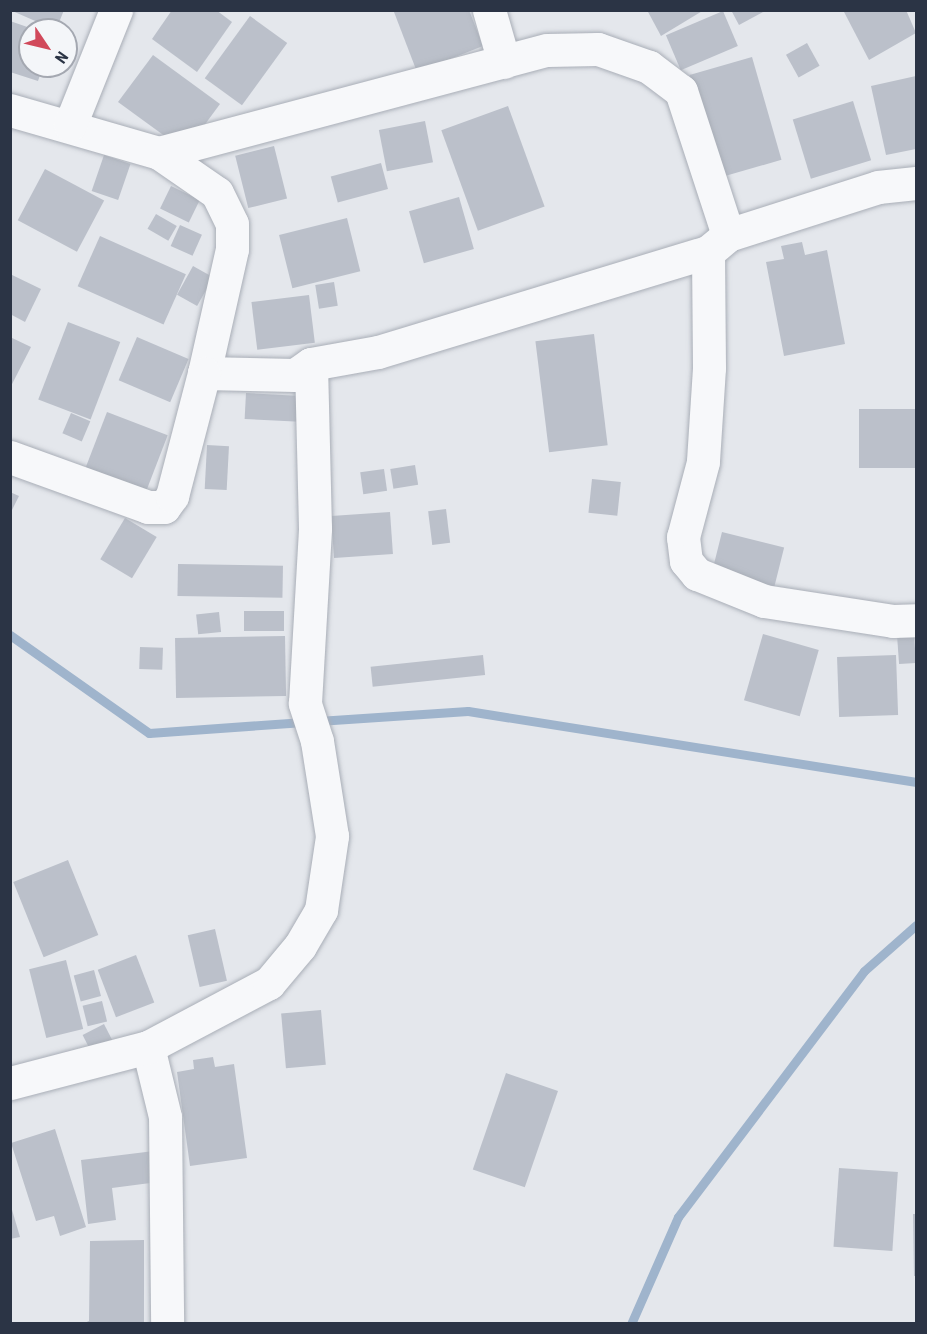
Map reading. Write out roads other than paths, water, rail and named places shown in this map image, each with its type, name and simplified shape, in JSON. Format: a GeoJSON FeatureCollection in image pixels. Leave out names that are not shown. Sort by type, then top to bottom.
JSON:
{"type":"FeatureCollection","features":[{"type":"Feature","properties":{"kind":"street"},"geometry":{"type":"LineString","coordinates":[[70,125],[116,10]]}},
{"type":"Feature","properties":{"kind":"street"},"geometry":{"type":"LineString","coordinates":[[489,10],[504,62]]}},
{"type":"Feature","properties":{"kind":"street"},"geometry":{"type":"LineString","coordinates":[[159,153],[548,50],[598,49],[649,67],[681,91],[718,243],[703,462],[683,537],[686,561],[705,578],[764,601],[893,621],[916,620]]}},
{"type":"Feature","properties":{"kind":"street"},"geometry":{"type":"LineString","coordinates":[[10,110],[70,125],[159,153],[217,194],[232,224],[232,249],[204,373],[172,496],[164,507],[148,507],[10,458]]}},
{"type":"Feature","properties":{"kind":"street"},"geometry":{"type":"LineString","coordinates":[[204,373],[279,377],[311,364],[378,352],[718,243],[878,187],[916,183]]}},
{"type":"Feature","properties":{"kind":"street"},"geometry":{"type":"LineString","coordinates":[[10,1083],[148,1047],[269,983],[300,946],[321,910],[332,836],[310,718],[315,528],[311,364]]}},
{"type":"Feature","properties":{"kind":"street"},"geometry":{"type":"LineString","coordinates":[[148,1047],[165,1117],[167,1323]]}},
{"type":"Feature","properties":{"kind":"waterway"},"geometry":{"type":"LineString","coordinates":[[10,635],[149,733],[304,722]]}},
{"type":"Feature","properties":{"kind":"waterway"},"geometry":{"type":"LineString","coordinates":[[318,721],[468,711],[916,782]]}},
{"type":"Feature","properties":{"kind":"waterway"},"geometry":{"type":"LineString","coordinates":[[631,1324],[678,1217],[864,971],[916,925]]}}]}
